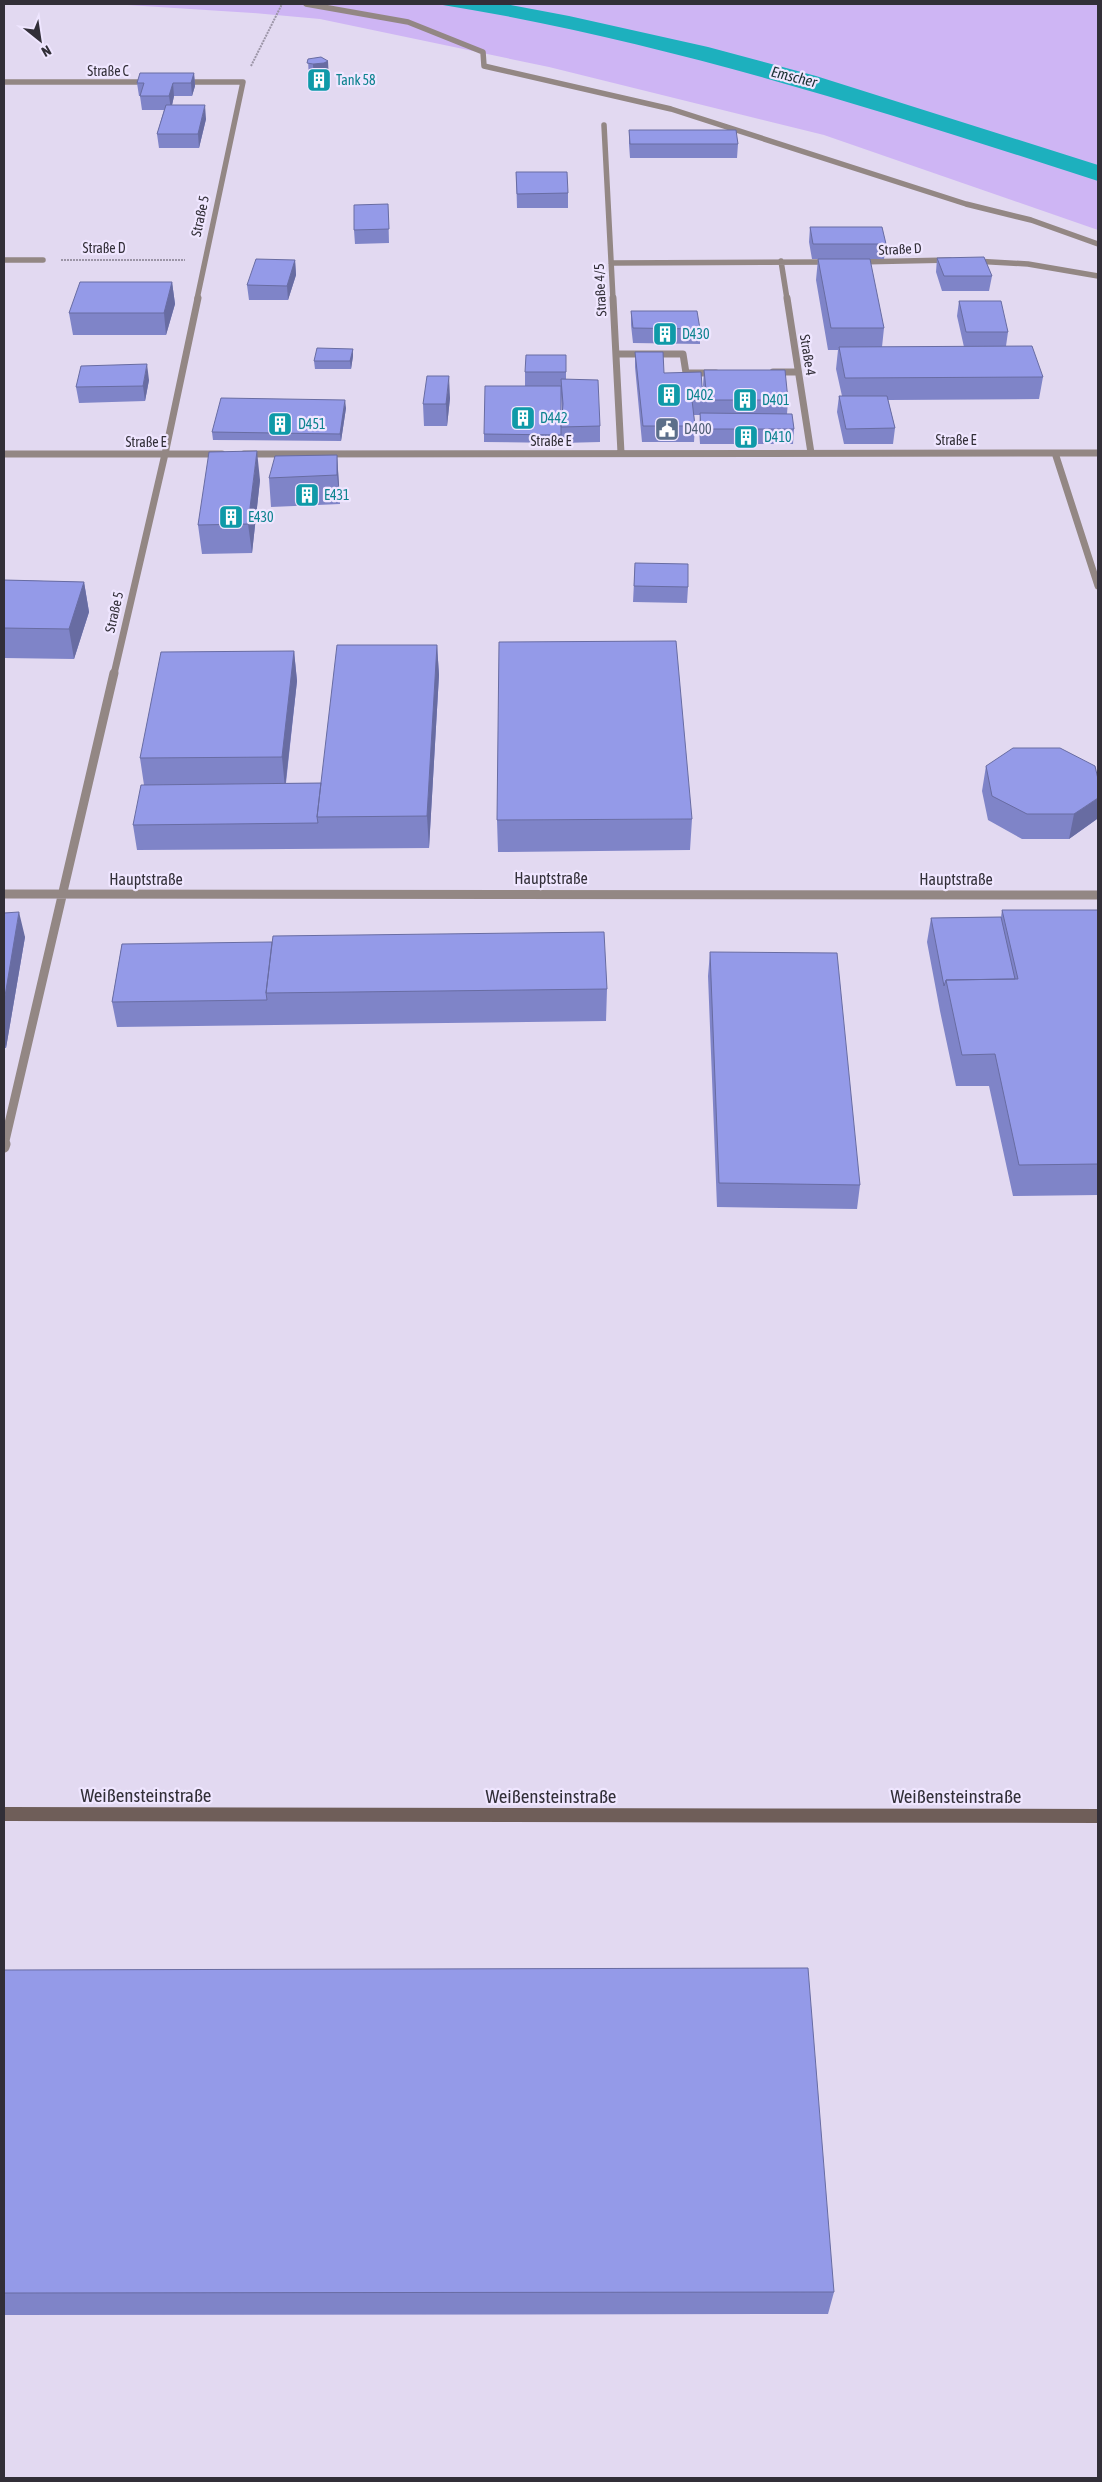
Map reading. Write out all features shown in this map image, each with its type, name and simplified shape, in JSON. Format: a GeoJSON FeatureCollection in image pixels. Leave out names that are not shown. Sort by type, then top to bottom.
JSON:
{"type":"FeatureCollection","features":[{"type":"Feature","properties":{"kind":"street","name":"Weißensteinstraße"},"geometry":{"type":"LineString","coordinates":[[4,1814],[1098,1816]]}},
{"type":"Feature","properties":{"kind":"lane"},"geometry":{"type":"LineString","coordinates":[[306,4],[408,22],[483,52],[484,66],[600,91],[706,119],[966,204],[1031,220],[1098,244]]}},
{"type":"Feature","properties":{"kind":"lane","name":"Straße C"},"geometry":{"type":"LineString","coordinates":[[4,82],[153,82]]}},
{"type":"Feature","properties":{"kind":"lane"},"geometry":{"type":"LineString","coordinates":[[173,82],[243,82]]}},
{"type":"Feature","properties":{"kind":"lane","name":"Straße 5"},"geometry":{"type":"LineString","coordinates":[[4,1146],[61,894],[165,454],[204,260],[243,82]]}},
{"type":"Feature","properties":{"kind":"lane","name":"Straße 4/5"},"geometry":{"type":"LineString","coordinates":[[604,125],[621,453]]}},
{"type":"Feature","properties":{"kind":"lane"},"geometry":{"type":"LineString","coordinates":[[4,260],[43,260]]}},
{"type":"Feature","properties":{"kind":"lane","name":"Straße D"},"geometry":{"type":"LineString","coordinates":[[849,262],[957,260]]}},
{"type":"Feature","properties":{"kind":"lane"},"geometry":{"type":"LineString","coordinates":[[966,260],[1028,264],[1098,276]]}},
{"type":"Feature","properties":{"kind":"lane","name":"Straße 4"},"geometry":{"type":"LineString","coordinates":[[781,261],[811,453]]}},
{"type":"Feature","properties":{"kind":"lane"},"geometry":{"type":"LineString","coordinates":[[611,263],[839,262]]}},
{"type":"Feature","properties":{"kind":"lane"},"geometry":{"type":"LineString","coordinates":[[616,354],[682,354],[686,373],[723,373]]}},
{"type":"Feature","properties":{"kind":"lane"},"geometry":{"type":"LineString","coordinates":[[760,372],[798,372]]}},
{"type":"Feature","properties":{"kind":"lane"},"geometry":{"type":"LineString","coordinates":[[1055,453],[1098,586]]}},
{"type":"Feature","properties":{"kind":"lane","name":"Straße E"},"geometry":{"type":"LineString","coordinates":[[4,454],[1098,453]]}},
{"type":"Feature","properties":{"kind":"lane","name":"Hauptstraße"},"geometry":{"type":"LineString","coordinates":[[4,894],[628,893],[1098,895]]}},
{"type":"Feature","properties":{"kind":"path"},"geometry":{"type":"LineString","coordinates":[[243,82],[282,4]]}},
{"type":"Feature","properties":{"kind":"path","name":"Straße D"},"geometry":{"type":"LineString","coordinates":[[43,260],[204,260]]}},
{"type":"Feature","properties":{"kind":"shaded area"},"geometry":{"type":"Polygon","coordinates":[[[112,4],[1098,4],[1098,230],[824,135],[549,67],[320,19],[112,4]]]}},
{"type":"Feature","properties":{"kind":"water","name":"Emscher"},"geometry":{"type":"Polygon","coordinates":[[[437,4],[506,4],[708,47],[816,76],[1098,165],[1098,181],[853,104],[688,57],[521,19],[437,4]]]}},
{"type":"Feature","properties":{"kind":"building"},"geometry":{"type":"Polygon","coordinates":[[[321,57],[328,61],[324,63],[307,63],[308,59],[321,57]]]}},
{"type":"Feature","properties":{"kind":"building"},"geometry":{"type":"Polygon","coordinates":[[[140,73],[194,73],[191,83],[173,83],[169,96],[140,96],[144,83],[137,83],[140,73]]]}},
{"type":"Feature","properties":{"kind":"building"},"geometry":{"type":"Polygon","coordinates":[[[166,105],[205,105],[198,134],[157,134],[166,105]]]}},
{"type":"Feature","properties":{"kind":"building"},"geometry":{"type":"Polygon","coordinates":[[[629,130],[736,130],[738,144],[630,144],[629,130]]]}},
{"type":"Feature","properties":{"kind":"building"},"geometry":{"type":"Polygon","coordinates":[[[516,172],[567,172],[568,193],[517,194],[516,172]]]}},
{"type":"Feature","properties":{"kind":"building"},"geometry":{"type":"Polygon","coordinates":[[[388,204],[389,229],[354,230],[354,205],[388,204]]]}},
{"type":"Feature","properties":{"kind":"building"},"geometry":{"type":"Polygon","coordinates":[[[810,227],[882,227],[886,244],[813,244],[810,227]]]}},
{"type":"Feature","properties":{"kind":"building"},"geometry":{"type":"Polygon","coordinates":[[[984,257],[992,276],[944,276],[937,258],[984,257]]]}},
{"type":"Feature","properties":{"kind":"building"},"geometry":{"type":"Polygon","coordinates":[[[256,259],[295,260],[287,286],[247,285],[256,259]]]}},
{"type":"Feature","properties":{"kind":"building"},"geometry":{"type":"Polygon","coordinates":[[[818,259],[870,259],[884,328],[831,328],[818,259]]]}},
{"type":"Feature","properties":{"kind":"building"},"geometry":{"type":"Polygon","coordinates":[[[80,282],[172,282],[164,313],[69,313],[80,282]]]}},
{"type":"Feature","properties":{"kind":"building"},"geometry":{"type":"Polygon","coordinates":[[[959,301],[1001,301],[1008,332],[966,332],[959,301]]]}},
{"type":"Feature","properties":{"kind":"building"},"geometry":{"type":"Polygon","coordinates":[[[631,311],[697,311],[700,329],[633,328],[631,311]]]}},
{"type":"Feature","properties":{"kind":"building"},"geometry":{"type":"Polygon","coordinates":[[[1032,346],[1043,377],[845,378],[839,347],[1032,346]]]}},
{"type":"Feature","properties":{"kind":"building"},"geometry":{"type":"Polygon","coordinates":[[[317,348],[353,349],[350,361],[314,361],[317,348]]]}},
{"type":"Feature","properties":{"kind":"building"},"geometry":{"type":"Polygon","coordinates":[[[635,352],[663,352],[664,373],[701,372],[702,386],[707,400],[692,400],[695,426],[643,426],[635,352]]]}},
{"type":"Feature","properties":{"kind":"building"},"geometry":{"type":"Polygon","coordinates":[[[526,355],[566,355],[566,372],[525,372],[526,355]]]}},
{"type":"Feature","properties":{"kind":"building"},"geometry":{"type":"Polygon","coordinates":[[[147,364],[143,386],[76,387],[81,366],[147,364]]]}},
{"type":"Feature","properties":{"kind":"building"},"geometry":{"type":"Polygon","coordinates":[[[704,370],[785,370],[788,400],[707,400],[704,370]]]}},
{"type":"Feature","properties":{"kind":"building"},"geometry":{"type":"Polygon","coordinates":[[[427,376],[449,376],[446,404],[423,404],[427,376]]]}},
{"type":"Feature","properties":{"kind":"building"},"geometry":{"type":"Polygon","coordinates":[[[561,379],[598,380],[600,426],[561,427],[563,404],[561,379]]]}},
{"type":"Feature","properties":{"kind":"building","name":"D442"},"geometry":{"type":"Polygon","coordinates":[[[485,386],[561,386],[561,435],[484,434],[485,386]]]}},
{"type":"Feature","properties":{"kind":"building"},"geometry":{"type":"Polygon","coordinates":[[[839,396],[887,396],[895,428],[846,429],[839,396]]]}},
{"type":"Feature","properties":{"kind":"building","name":"D451"},"geometry":{"type":"Polygon","coordinates":[[[221,398],[345,400],[340,434],[212,432],[221,398]]]}},
{"type":"Feature","properties":{"kind":"building"},"geometry":{"type":"Polygon","coordinates":[[[700,413],[792,414],[794,429],[701,429],[700,413]]]}},
{"type":"Feature","properties":{"kind":"building"},"geometry":{"type":"Polygon","coordinates":[[[257,451],[248,524],[198,525],[209,452],[257,451]]]}},
{"type":"Feature","properties":{"kind":"building"},"geometry":{"type":"Polygon","coordinates":[[[337,455],[337,475],[269,478],[275,456],[337,455]]]}},
{"type":"Feature","properties":{"kind":"building"},"geometry":{"type":"Polygon","coordinates":[[[635,563],[688,564],[688,587],[634,586],[635,563]]]}},
{"type":"Feature","properties":{"kind":"building"},"geometry":{"type":"Polygon","coordinates":[[[4,580],[84,582],[69,629],[4,628],[4,580]]]}},
{"type":"Feature","properties":{"kind":"building"},"geometry":{"type":"Polygon","coordinates":[[[676,641],[692,819],[497,820],[499,642],[676,641]]]}},
{"type":"Feature","properties":{"kind":"building"},"geometry":{"type":"Polygon","coordinates":[[[337,645],[437,645],[427,816],[317,817],[337,645]]]}},
{"type":"Feature","properties":{"kind":"building"},"geometry":{"type":"Polygon","coordinates":[[[294,651],[282,757],[140,758],[161,652],[294,651]]]}},
{"type":"Feature","properties":{"kind":"building"},"geometry":{"type":"Polygon","coordinates":[[[1013,748],[1060,748],[1095,766],[1098,779],[1098,798],[1074,814],[1027,814],[992,796],[986,766],[1013,748]]]}},
{"type":"Feature","properties":{"kind":"building"},"geometry":{"type":"Polygon","coordinates":[[[321,783],[318,823],[133,825],[141,785],[321,783]]]}},
{"type":"Feature","properties":{"kind":"building"},"geometry":{"type":"Polygon","coordinates":[[[1002,910],[1098,910],[1098,1164],[1019,1165],[995,1054],[962,1055],[946,980],[1018,979],[1002,910]]]}},
{"type":"Feature","properties":{"kind":"building"},"geometry":{"type":"Polygon","coordinates":[[[19,912],[4,1002],[4,913],[19,912]]]}},
{"type":"Feature","properties":{"kind":"building"},"geometry":{"type":"Polygon","coordinates":[[[1001,917],[1015,979],[946,980],[944,986],[931,918],[1001,917]]]}},
{"type":"Feature","properties":{"kind":"building"},"geometry":{"type":"Polygon","coordinates":[[[604,932],[607,989],[266,993],[273,936],[604,932]]]}},
{"type":"Feature","properties":{"kind":"building"},"geometry":{"type":"Polygon","coordinates":[[[272,942],[266,993],[267,1000],[112,1002],[122,944],[272,942]]]}},
{"type":"Feature","properties":{"kind":"building"},"geometry":{"type":"Polygon","coordinates":[[[710,952],[837,953],[860,1185],[719,1183],[710,952]]]}},
{"type":"Feature","properties":{"kind":"building"},"geometry":{"type":"Polygon","coordinates":[[[808,1968],[834,2292],[4,2293],[4,1970],[808,1968]]]}},
{"type":"Feature","properties":{"kind":"place","name":"Tank 58"},"geometry":{"type":"Point","coordinates":[319,80]}},
{"type":"Feature","properties":{"kind":"place","name":"D430"},"geometry":{"type":"Point","coordinates":[665,334]}},
{"type":"Feature","properties":{"kind":"place","name":"D402"},"geometry":{"type":"Point","coordinates":[669,395]}},
{"type":"Feature","properties":{"kind":"place","name":"D401"},"geometry":{"type":"Point","coordinates":[745,400]}},
{"type":"Feature","properties":{"kind":"place","name":"D442"},"geometry":{"type":"Point","coordinates":[523,418]}},
{"type":"Feature","properties":{"kind":"place","name":"D451"},"geometry":{"type":"Point","coordinates":[280,424]}},
{"type":"Feature","properties":{"kind":"place","name":"D400"},"geometry":{"type":"Point","coordinates":[667,429]}},
{"type":"Feature","properties":{"kind":"place","name":"D410"},"geometry":{"type":"Point","coordinates":[746,437]}},
{"type":"Feature","properties":{"kind":"place","name":"E431"},"geometry":{"type":"Point","coordinates":[307,495]}},
{"type":"Feature","properties":{"kind":"place","name":"E430"},"geometry":{"type":"Point","coordinates":[231,517]}}]}
